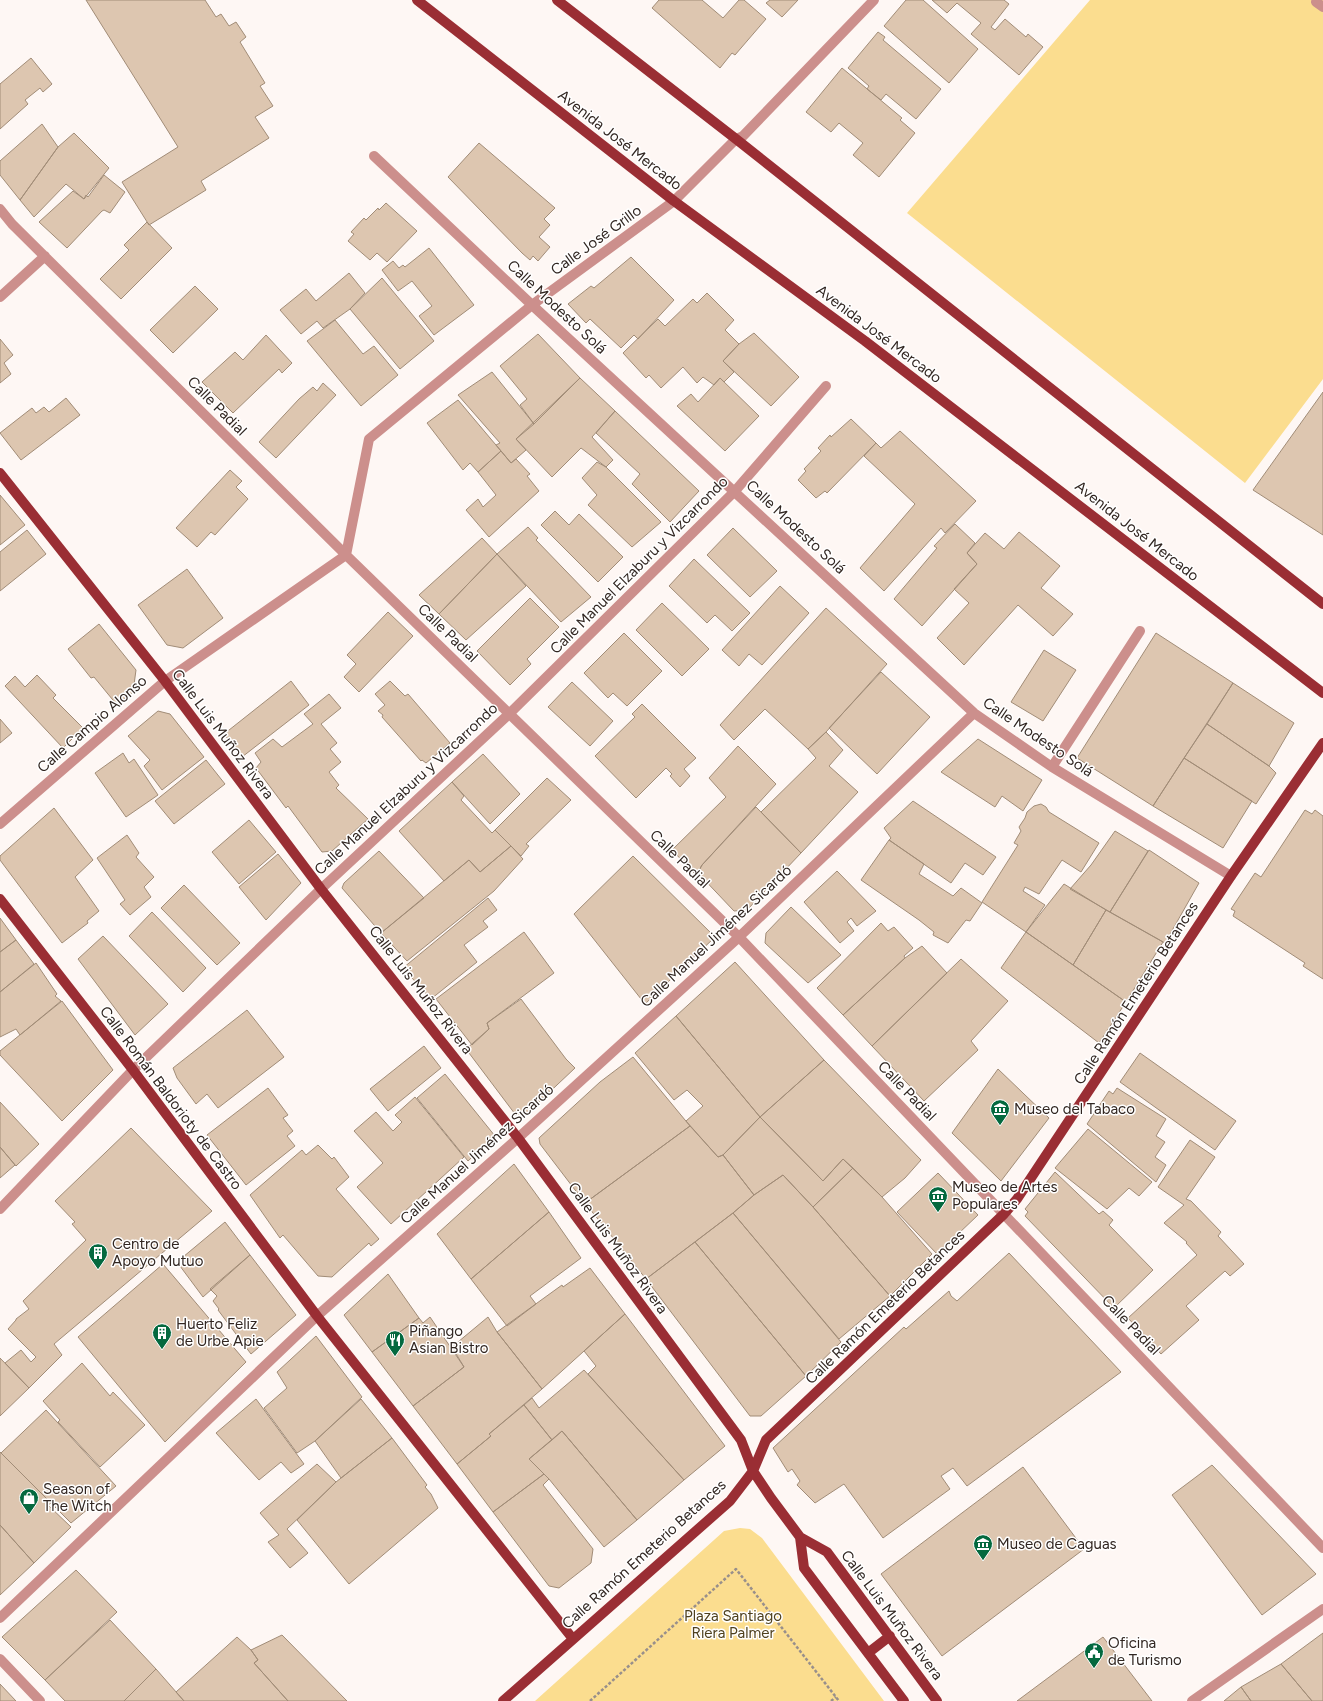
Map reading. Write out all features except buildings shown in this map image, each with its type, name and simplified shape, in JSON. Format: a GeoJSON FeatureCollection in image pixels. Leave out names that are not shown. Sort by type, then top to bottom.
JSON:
{"type":"FeatureCollection","features":[{"type":"Feature","properties":{"kind":"main road","name":"Avenida José Mercado"},"geometry":{"type":"LineString","coordinates":[[417,0],[674,201],[865,341],[1323,693]]}},
{"type":"Feature","properties":{"kind":"main road"},"geometry":{"type":"LineString","coordinates":[[557,0],[736,139],[1323,604]]}},
{"type":"Feature","properties":{"kind":"main road","name":"Calle Luis Muñoz Rivera"},"geometry":{"type":"LineString","coordinates":[[0,473],[165,681],[321,889],[518,1138],[741,1440],[753,1471],[800,1537],[827,1552],[938,1701]]}},
{"type":"Feature","properties":{"kind":"main road","name":"Calle Ramón Emeterio Betances"},"geometry":{"type":"LineString","coordinates":[[503,1701],[730,1501],[753,1471],[766,1440],[1004,1214],[1017,1199],[1231,876],[1323,743]]}},
{"type":"Feature","properties":{"kind":"main road","name":"Calle Román Baldorioty de Castro"},"geometry":{"type":"LineString","coordinates":[[0,899],[133,1070],[317,1316],[573,1639]]}},
{"type":"Feature","properties":{"kind":"main road","name":"Calle Luis Muñoz Rivera"},"geometry":{"type":"LineString","coordinates":[[800,1537],[804,1568],[904,1701]]}},
{"type":"Feature","properties":{"kind":"main road"},"geometry":{"type":"LineString","coordinates":[[868,1653],[890,1636]]}},
{"type":"Feature","properties":{"kind":"street","name":"Calle José Grillo"},"geometry":{"type":"LineString","coordinates":[[346,555],[369,439],[532,305],[674,201],[736,139],[743,136],[874,0]]}},
{"type":"Feature","properties":{"kind":"street","name":"Calle Modesto Solá"},"geometry":{"type":"LineString","coordinates":[[374,156],[532,305],[974,713],[1052,767],[1231,876]]}},
{"type":"Feature","properties":{"kind":"street","name":"Calle Padial"},"geometry":{"type":"LineString","coordinates":[[0,209],[12,224],[346,555],[739,937],[1323,1548]]}},
{"type":"Feature","properties":{"kind":"street"},"geometry":{"type":"LineString","coordinates":[[0,297],[45,256]]}},
{"type":"Feature","properties":{"kind":"street","name":"Calle Manuel Elzaburu y Vizcarrondo"},"geometry":{"type":"LineString","coordinates":[[0,1209],[133,1070],[321,889],[509,714],[735,491],[826,386]]}},
{"type":"Feature","properties":{"kind":"street","name":"Calle Campio Alonso"},"geometry":{"type":"LineString","coordinates":[[0,824],[165,681],[346,555]]}},
{"type":"Feature","properties":{"kind":"street"},"geometry":{"type":"LineString","coordinates":[[1052,767],[1140,631]]}},
{"type":"Feature","properties":{"kind":"street","name":"Calle Manuel Jiménez Sicardó"},"geometry":{"type":"LineString","coordinates":[[0,1618],[317,1316],[518,1138],[739,937],[974,713]]}},
{"type":"Feature","properties":{"kind":"street"},"geometry":{"type":"LineString","coordinates":[[1192,1701],[1323,1609]]}},
{"type":"Feature","properties":{"kind":"street"},"geometry":{"type":"LineString","coordinates":[[0,1660],[40,1701]]}},
{"type":"Feature","properties":{"kind":"path"},"geometry":{"type":"LineString","coordinates":[[590,1701],[736,1569],[839,1701]]}},
{"type":"Feature","properties":{"kind":"path"},"geometry":{"type":"LineString","coordinates":[[830,1701],[836,1697]]}},
{"type":"Feature","properties":{"kind":"green space"},"geometry":{"type":"Polygon","coordinates":[[[1090,0],[1323,0],[1323,379],[1245,483],[907,213],[1090,0]]]}},
{"type":"Feature","properties":{"kind":"green space","name":"Plaza Santiago Riera Palmer"},"geometry":{"type":"Polygon","coordinates":[[[740,1528],[750,1529],[762,1538],[884,1701],[535,1701],[724,1531],[740,1528]]]}},
{"type":"Feature","properties":{"kind":"place","name":"Museo del Tabaco"},"geometry":{"type":"Point","coordinates":[1000,1126]}},
{"type":"Feature","properties":{"kind":"place","name":"Museo de Artes Populares"},"geometry":{"type":"Point","coordinates":[938,1213]}},
{"type":"Feature","properties":{"kind":"place","name":"Centro de Apoyo Mutuo"},"geometry":{"type":"Point","coordinates":[98,1270]}},
{"type":"Feature","properties":{"kind":"place","name":"Huerto Feliz de Urbe Apie"},"geometry":{"type":"Point","coordinates":[162,1350]}},
{"type":"Feature","properties":{"kind":"place","name":"Piñango Asian Bistro"},"geometry":{"type":"Point","coordinates":[395,1357]}},
{"type":"Feature","properties":{"kind":"place","name":"Season of The Witch"},"geometry":{"type":"Point","coordinates":[29,1515]}},
{"type":"Feature","properties":{"kind":"place","name":"Museo de Caguas"},"geometry":{"type":"Point","coordinates":[983,1561]}},
{"type":"Feature","properties":{"kind":"place","name":"Oficina de Turismo"},"geometry":{"type":"Point","coordinates":[1094,1669]}}]}
